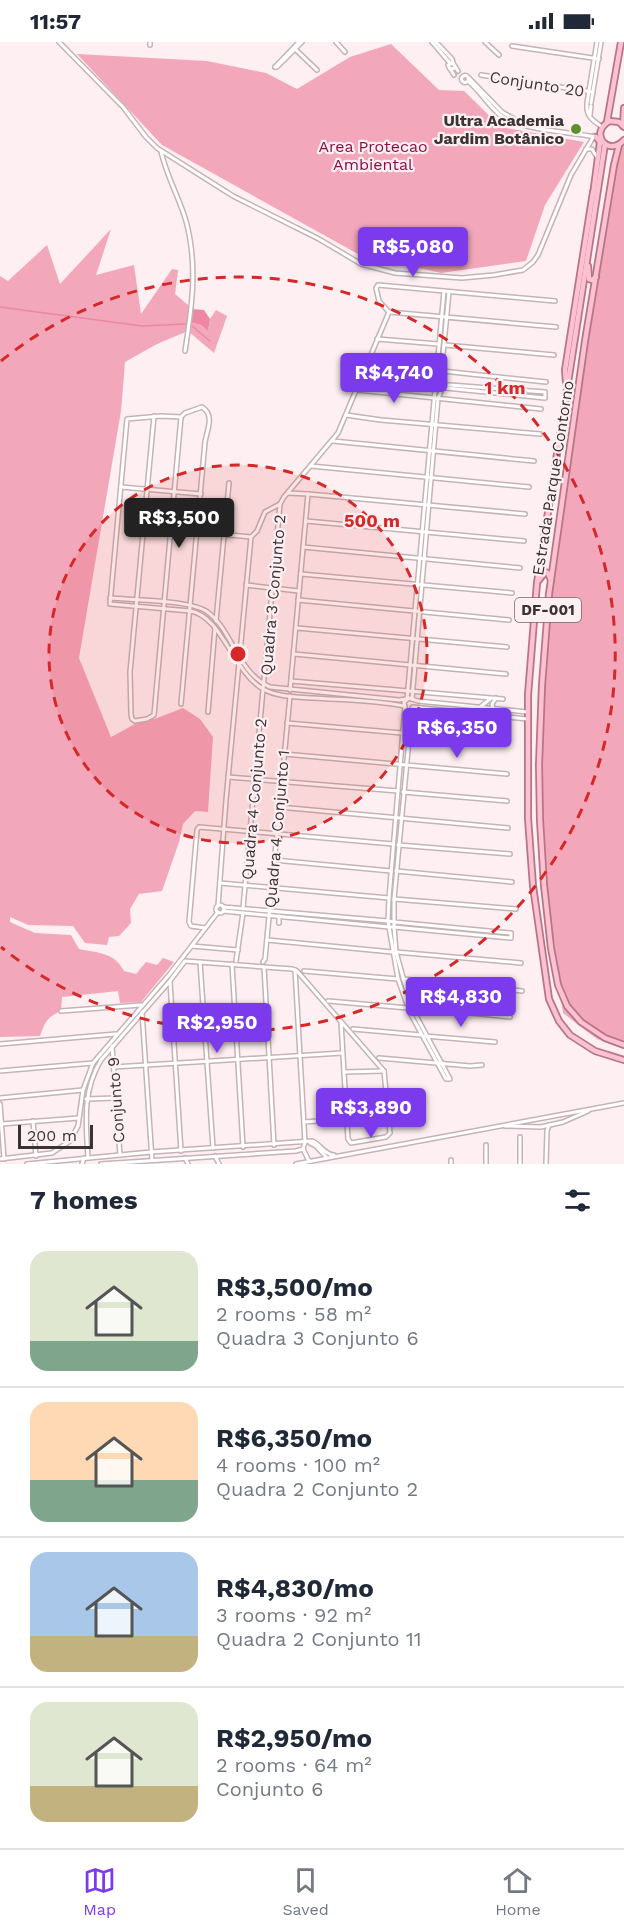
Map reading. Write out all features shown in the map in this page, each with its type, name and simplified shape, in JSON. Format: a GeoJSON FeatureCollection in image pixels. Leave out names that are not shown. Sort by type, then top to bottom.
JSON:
{"type":"FeatureCollection","features":[{"type":"Feature","properties":{"kind":"main road"},"geometry":{"type":"LineString","coordinates":[[608,122],[621,42]]}},
{"type":"Feature","properties":{"kind":"main road"},"geometry":{"type":"LineString","coordinates":[[624,108],[624,126]]}},
{"type":"Feature","properties":{"kind":"main road"},"geometry":{"type":"LineString","coordinates":[[596,137],[608,122],[616,121],[624,126]]}},
{"type":"Feature","properties":{"kind":"main road"},"geometry":{"type":"LineString","coordinates":[[596,137],[612,147],[624,140]]}},
{"type":"Feature","properties":{"kind":"main road"},"geometry":{"type":"LineString","coordinates":[[567,389],[565,370],[600,142],[596,137]]}},
{"type":"Feature","properties":{"kind":"main road","name":"Estrada Parque Contorno"},"geometry":{"type":"LineString","coordinates":[[605,144],[537,583],[527,712],[528,818],[533,886],[549,999],[564,1029],[586,1046],[624,1060]]}},
{"type":"Feature","properties":{"kind":"main road","name":"Estrada Parque Contorno"},"geometry":{"type":"LineString","coordinates":[[619,145],[585,341],[551,582],[542,685],[539,765],[540,820],[551,948],[558,985],[567,1006],[587,1027],[605,1038],[624,1045]]}},
{"type":"Feature","properties":{"kind":"main road"},"geometry":{"type":"LineString","coordinates":[[593,192],[594,214]]}},
{"type":"Feature","properties":{"kind":"main road"},"geometry":{"type":"LineString","coordinates":[[587,263],[589,279],[596,277]]}},
{"type":"Feature","properties":{"kind":"main road"},"geometry":{"type":"LineString","coordinates":[[537,583],[545,572],[548,573],[551,582]]}},
{"type":"Feature","properties":{"kind":"main road"},"geometry":{"type":"LineString","coordinates":[[538,918],[542,933],[547,934],[549,924]]}},
{"type":"Feature","properties":{"kind":"main road"},"geometry":{"type":"LineString","coordinates":[[544,967],[544,941],[549,942],[551,948]]}},
{"type":"Feature","properties":{"kind":"street"},"geometry":{"type":"LineString","coordinates":[[59,42],[123,107],[150,142],[161,151],[233,196],[319,239],[361,264],[395,273],[462,278],[514,272],[526,268],[533,262],[571,175],[596,137]]}},
{"type":"Feature","properties":{"kind":"street"},"geometry":{"type":"LineString","coordinates":[[276,67],[301,42]]}},
{"type":"Feature","properties":{"kind":"street"},"geometry":{"type":"LineString","coordinates":[[336,42],[345,52]]}},
{"type":"Feature","properties":{"kind":"street"},"geometry":{"type":"LineString","coordinates":[[434,42],[465,82],[468,80],[505,115],[531,126],[596,137]]}},
{"type":"Feature","properties":{"kind":"street"},"geometry":{"type":"LineString","coordinates":[[485,42],[499,56]]}},
{"type":"Feature","properties":{"kind":"street"},"geometry":{"type":"LineString","coordinates":[[599,42],[589,104],[586,110],[590,117],[602,127]]}},
{"type":"Feature","properties":{"kind":"street"},"geometry":{"type":"LineString","coordinates":[[512,46],[597,58]]}},
{"type":"Feature","properties":{"kind":"street"},"geometry":{"type":"LineString","coordinates":[[294,49],[317,70]]}},
{"type":"Feature","properties":{"kind":"street"},"geometry":{"type":"LineString","coordinates":[[452,63],[448,67],[458,73]]}},
{"type":"Feature","properties":{"kind":"street","name":"Conjunto 20"},"geometry":{"type":"LineString","coordinates":[[481,75],[591,92]]}},
{"type":"Feature","properties":{"kind":"street"},"geometry":{"type":"LineString","coordinates":[[586,149],[594,151],[597,158]]}},
{"type":"Feature","properties":{"kind":"street"},"geometry":{"type":"LineString","coordinates":[[161,151],[165,168],[186,220],[194,268],[185,351]]}},
{"type":"Feature","properties":{"kind":"street"},"geometry":{"type":"LineString","coordinates":[[555,301],[380,285],[376,288],[377,297],[389,312],[556,327]]}},
{"type":"Feature","properties":{"kind":"street"},"geometry":{"type":"LineString","coordinates":[[436,398],[443,388],[444,291]]}},
{"type":"Feature","properties":{"kind":"street"},"geometry":{"type":"LineString","coordinates":[[394,952],[398,791],[414,705],[409,699],[420,558],[432,451],[439,344],[449,292]]}},
{"type":"Feature","properties":{"kind":"street"},"geometry":{"type":"LineString","coordinates":[[218,912],[216,909],[251,537],[257,531],[265,512],[280,504],[333,441],[389,312]]}},
{"type":"Feature","properties":{"kind":"street"},"geometry":{"type":"LineString","coordinates":[[377,339],[554,355]]}},
{"type":"Feature","properties":{"kind":"street"},"geometry":{"type":"LineString","coordinates":[[368,363],[546,382]]}},
{"type":"Feature","properties":{"kind":"street"},"geometry":{"type":"LineString","coordinates":[[443,383],[545,392],[545,398],[443,388],[435,385],[443,383]]}},
{"type":"Feature","properties":{"kind":"street"},"geometry":{"type":"LineString","coordinates":[[357,390],[541,409]]}},
{"type":"Feature","properties":{"kind":"street"},"geometry":{"type":"LineString","coordinates":[[154,416],[130,672],[131,714],[133,720],[139,721],[152,718],[154,715],[181,417],[195,409],[204,408],[210,415],[181,704]]}},
{"type":"Feature","properties":{"kind":"street"},"geometry":{"type":"LineString","coordinates":[[346,415],[540,434]]}},
{"type":"Feature","properties":{"kind":"street"},"geometry":{"type":"LineString","coordinates":[[181,417],[154,416],[127,419],[110,604],[164,608],[201,614],[215,628],[251,680],[290,696],[527,719]]}},
{"type":"Feature","properties":{"kind":"street"},"geometry":{"type":"LineString","coordinates":[[333,441],[534,461]]}},
{"type":"Feature","properties":{"kind":"street"},"geometry":{"type":"LineString","coordinates":[[311,466],[530,487]]}},
{"type":"Feature","properties":{"kind":"street"},"geometry":{"type":"LineString","coordinates":[[208,712],[229,483]]}},
{"type":"Feature","properties":{"kind":"street"},"geometry":{"type":"LineString","coordinates":[[121,487],[201,494]]}},
{"type":"Feature","properties":{"kind":"street"},"geometry":{"type":"LineString","coordinates":[[288,493],[525,514]]}},
{"type":"Feature","properties":{"kind":"street"},"geometry":{"type":"LineString","coordinates":[[290,696],[308,494]]}},
{"type":"Feature","properties":{"kind":"street","name":"Quadra 3 Conjunto 2"},"geometry":{"type":"LineString","coordinates":[[264,687],[280,504]]}},
{"type":"Feature","properties":{"kind":"street"},"geometry":{"type":"LineString","coordinates":[[306,521],[524,541]]}},
{"type":"Feature","properties":{"kind":"street"},"geometry":{"type":"LineString","coordinates":[[419,585],[425,558],[424,531]]}},
{"type":"Feature","properties":{"kind":"street"},"geometry":{"type":"LineString","coordinates":[[197,532],[251,537]]}},
{"type":"Feature","properties":{"kind":"street"},"geometry":{"type":"LineString","coordinates":[[303,547],[520,568]]}},
{"type":"Feature","properties":{"kind":"street"},"geometry":{"type":"LineString","coordinates":[[301,574],[512,594]]}},
{"type":"Feature","properties":{"kind":"street"},"geometry":{"type":"LineString","coordinates":[[246,585],[299,591]]}},
{"type":"Feature","properties":{"kind":"street"},"geometry":{"type":"LineString","coordinates":[[110,598],[191,605],[206,611],[216,620],[255,678],[264,687],[527,712]]}},
{"type":"Feature","properties":{"kind":"street"},"geometry":{"type":"LineString","coordinates":[[298,600],[509,620]]}},
{"type":"Feature","properties":{"kind":"street"},"geometry":{"type":"LineString","coordinates":[[297,628],[507,647]]}},
{"type":"Feature","properties":{"kind":"street"},"geometry":{"type":"LineString","coordinates":[[294,654],[506,674]]}},
{"type":"Feature","properties":{"kind":"street"},"geometry":{"type":"LineString","coordinates":[[291,681],[503,699]]}},
{"type":"Feature","properties":{"kind":"street","name":"Quadra 4 Conjunto 2"},"geometry":{"type":"LineString","coordinates":[[236,961],[251,832],[264,687]]}},
{"type":"Feature","properties":{"kind":"street"},"geometry":{"type":"LineString","coordinates":[[290,696],[291,690]]}},
{"type":"Feature","properties":{"kind":"street","name":"Quadra 4 Conjunto 1"},"geometry":{"type":"LineString","coordinates":[[263,962],[290,696]]}},
{"type":"Feature","properties":{"kind":"street"},"geometry":{"type":"LineString","coordinates":[[478,708],[494,698]]}},
{"type":"Feature","properties":{"kind":"street"},"geometry":{"type":"LineString","coordinates":[[494,698],[492,704],[495,715]]}},
{"type":"Feature","properties":{"kind":"street"},"geometry":{"type":"LineString","coordinates":[[409,699],[404,702],[403,792],[393,844],[388,927],[400,979],[410,1008],[420,1035],[446,1079],[450,1079],[410,1008]]}},
{"type":"Feature","properties":{"kind":"street"},"geometry":{"type":"LineString","coordinates":[[505,711],[505,717]]}},
{"type":"Feature","properties":{"kind":"street"},"geometry":{"type":"LineString","coordinates":[[287,723],[505,742]]}},
{"type":"Feature","properties":{"kind":"street"},"geometry":{"type":"LineString","coordinates":[[284,754],[507,774]]}},
{"type":"Feature","properties":{"kind":"street"},"geometry":{"type":"LineString","coordinates":[[228,777],[398,791]]}},
{"type":"Feature","properties":{"kind":"street"},"geometry":{"type":"LineString","coordinates":[[403,792],[507,801]]}},
{"type":"Feature","properties":{"kind":"street"},"geometry":{"type":"LineString","coordinates":[[279,807],[508,828]]}},
{"type":"Feature","properties":{"kind":"street"},"geometry":{"type":"LineString","coordinates":[[206,928],[191,926],[189,922],[197,830],[203,827],[393,844]]}},
{"type":"Feature","properties":{"kind":"street"},"geometry":{"type":"LineString","coordinates":[[398,845],[510,854]]}},
{"type":"Feature","properties":{"kind":"street"},"geometry":{"type":"LineString","coordinates":[[274,860],[391,871]]}},
{"type":"Feature","properties":{"kind":"street"},"geometry":{"type":"LineString","coordinates":[[396,871],[512,882]]}},
{"type":"Feature","properties":{"kind":"street"},"geometry":{"type":"LineString","coordinates":[[219,883],[389,898]]}},
{"type":"Feature","properties":{"kind":"street"},"geometry":{"type":"LineString","coordinates":[[394,899],[516,909]]}},
{"type":"Feature","properties":{"kind":"street"},"geometry":{"type":"LineString","coordinates":[[218,906],[223,909],[511,933],[511,938],[279,916],[269,913]]}},
{"type":"Feature","properties":{"kind":"street"},"geometry":{"type":"LineString","coordinates":[[0,1104],[2,1159],[52,1153],[70,1141],[75,1133],[83,1090],[93,1063],[169,975],[218,912],[223,909]]}},
{"type":"Feature","properties":{"kind":"street"},"geometry":{"type":"LineString","coordinates":[[279,916],[279,923]]}},
{"type":"Feature","properties":{"kind":"street"},"geometry":{"type":"LineString","coordinates":[[267,940],[522,963]]}},
{"type":"Feature","properties":{"kind":"street"},"geometry":{"type":"LineString","coordinates":[[191,946],[238,950]]}},
{"type":"Feature","properties":{"kind":"street"},"geometry":{"type":"LineString","coordinates":[[82,1164],[86,1158],[86,1099],[94,1071],[112,1046],[185,961],[295,970],[341,1022],[384,1071],[390,1133],[386,1137],[351,1143],[348,1139],[341,1022]]}},
{"type":"Feature","properties":{"kind":"street"},"geometry":{"type":"LineString","coordinates":[[201,962],[213,1148]]}},
{"type":"Feature","properties":{"kind":"street"},"geometry":{"type":"LineString","coordinates":[[232,964],[243,1147]]}},
{"type":"Feature","properties":{"kind":"street"},"geometry":{"type":"LineString","coordinates":[[264,967],[274,1145]]}},
{"type":"Feature","properties":{"kind":"street"},"geometry":{"type":"LineString","coordinates":[[295,970],[304,1148],[309,1162]]}},
{"type":"Feature","properties":{"kind":"street"},"geometry":{"type":"LineString","coordinates":[[304,971],[522,991]]}},
{"type":"Feature","properties":{"kind":"street"},"geometry":{"type":"LineString","coordinates":[[170,981],[181,1151]]}},
{"type":"Feature","properties":{"kind":"street"},"geometry":{"type":"LineString","coordinates":[[328,1001],[510,1017]]}},
{"type":"Feature","properties":{"kind":"street"},"geometry":{"type":"LineString","coordinates":[[61,1011],[141,1005]]}},
{"type":"Feature","properties":{"kind":"street"},"geometry":{"type":"LineString","coordinates":[[142,1012],[151,1152],[154,1161]]}},
{"type":"Feature","properties":{"kind":"street"},"geometry":{"type":"LineString","coordinates":[[353,1029],[420,1035]]}},
{"type":"Feature","properties":{"kind":"street"},"geometry":{"type":"LineString","coordinates":[[0,1044],[117,1034]]}},
{"type":"Feature","properties":{"kind":"street"},"geometry":{"type":"LineString","coordinates":[[425,1036],[495,1042]]}},
{"type":"Feature","properties":{"kind":"street","name":"Conjunto 9"},"geometry":{"type":"LineString","coordinates":[[112,1046],[120,1155]]}},
{"type":"Feature","properties":{"kind":"street"},"geometry":{"type":"LineString","coordinates":[[114,1067],[342,1053]]}},
{"type":"Feature","properties":{"kind":"street"},"geometry":{"type":"LineString","coordinates":[[379,1058],[482,1065]]}},
{"type":"Feature","properties":{"kind":"street"},"geometry":{"type":"LineString","coordinates":[[0,1071],[93,1063]]}},
{"type":"Feature","properties":{"kind":"street"},"geometry":{"type":"LineString","coordinates":[[344,1072],[384,1071]]}},
{"type":"Feature","properties":{"kind":"street"},"geometry":{"type":"LineString","coordinates":[[0,1098],[83,1090]]}},
{"type":"Feature","properties":{"kind":"street"},"geometry":{"type":"LineString","coordinates":[[86,1099],[116,1098]]}},
{"type":"Feature","properties":{"kind":"street"},"geometry":{"type":"LineString","coordinates":[[296,1164],[624,1103]]}},
{"type":"Feature","properties":{"kind":"street"},"geometry":{"type":"LineString","coordinates":[[499,1126],[549,1125],[596,1108]]}},
{"type":"Feature","properties":{"kind":"street"},"geometry":{"type":"LineString","coordinates":[[558,1115],[559,1123]]}},
{"type":"Feature","properties":{"kind":"street"},"geometry":{"type":"LineString","coordinates":[[1,1124],[79,1118]]}},
{"type":"Feature","properties":{"kind":"street"},"geometry":{"type":"LineString","coordinates":[[304,1122],[346,1119]]}},
{"type":"Feature","properties":{"kind":"street"},"geometry":{"type":"LineString","coordinates":[[536,1119],[538,1127]]}},
{"type":"Feature","properties":{"kind":"street"},"geometry":{"type":"LineString","coordinates":[[33,1122],[36,1156]]}},
{"type":"Feature","properties":{"kind":"street"},"geometry":{"type":"LineString","coordinates":[[546,1164],[549,1125]]}},
{"type":"Feature","properties":{"kind":"street"},"geometry":{"type":"LineString","coordinates":[[538,1127],[547,1131]]}},
{"type":"Feature","properties":{"kind":"street"},"geometry":{"type":"LineString","coordinates":[[520,1137],[520,1164]]}},
{"type":"Feature","properties":{"kind":"street"},"geometry":{"type":"LineString","coordinates":[[27,1164],[151,1152],[314,1141],[327,1154],[342,1156]]}},
{"type":"Feature","properties":{"kind":"street"},"geometry":{"type":"LineString","coordinates":[[305,1142],[314,1144],[327,1158]]}},
{"type":"Feature","properties":{"kind":"street"},"geometry":{"type":"LineString","coordinates":[[486,1146],[486,1164]]}},
{"type":"Feature","properties":{"kind":"street"},"geometry":{"type":"LineString","coordinates":[[215,1156],[220,1151],[218,1148]]}},
{"type":"Feature","properties":{"kind":"street"},"geometry":{"type":"LineString","coordinates":[[231,1155],[232,1148]]}},
{"type":"Feature","properties":{"kind":"street"},"geometry":{"type":"LineString","coordinates":[[101,1164],[296,1151],[304,1148]]}},
{"type":"Feature","properties":{"kind":"street"},"geometry":{"type":"LineString","coordinates":[[304,1148],[309,1158],[320,1160]]}},
{"type":"Feature","properties":{"kind":"street"},"geometry":{"type":"LineString","coordinates":[[139,1161],[140,1153]]}},
{"type":"Feature","properties":{"kind":"street"},"geometry":{"type":"LineString","coordinates":[[215,1156],[219,1164]]}},
{"type":"Feature","properties":{"kind":"street"},"geometry":{"type":"LineString","coordinates":[[185,1158],[188,1164]]}},
{"type":"Feature","properties":{"kind":"green space","name":"Area Protecao Ambiental"},"geometry":{"type":"Polygon","coordinates":[[[391,44],[439,90],[464,91],[501,127],[584,142],[545,205],[526,261],[441,273],[358,254],[162,145],[77,54],[207,61],[266,73],[297,89],[350,57],[391,44]]]}},
{"type":"Feature","properties":{"kind":"green space"},"geometry":{"type":"Polygon","coordinates":[[[624,145],[624,1049],[597,1039],[563,1013],[541,839],[539,713],[548,610],[610,192],[613,189],[620,149],[624,145]]]}},
{"type":"Feature","properties":{"kind":"green space"},"geometry":{"type":"Polygon","coordinates":[[[111,229],[96,275],[134,265],[141,314],[172,269],[178,270],[175,294],[188,305],[188,327],[190,322],[201,325],[208,331],[210,319],[216,310],[227,316],[214,353],[188,331],[157,344],[125,362],[121,411],[79,658],[111,737],[135,724],[183,708],[200,719],[213,737],[208,812],[195,811],[183,824],[162,891],[139,894],[130,909],[131,923],[119,936],[109,937],[107,945],[85,943],[73,926],[28,925],[10,917],[10,922],[35,933],[71,935],[79,949],[110,957],[124,971],[136,974],[146,962],[157,965],[163,958],[174,962],[141,1002],[120,1003],[118,991],[62,997],[61,1011],[47,1020],[40,1036],[0,1037],[0,276],[8,281],[47,245],[60,284],[111,229]]]}},
{"type":"Feature","properties":{"kind":"shaded area"},"geometry":{"type":"Polygon","coordinates":[[[192,309],[204,310],[210,319],[208,331],[201,325],[190,322],[192,309]]]}},
{"type":"Feature","properties":{"kind":"waterway"},"geometry":{"type":"LineString","coordinates":[[0,307],[142,326],[186,324]]}},
{"type":"Feature","properties":{"kind":"waterway"},"geometry":{"type":"LineString","coordinates":[[192,326],[210,341]]}},
{"type":"Feature","properties":{"kind":"place","name":"Ultra Academia Jardim Botânico"},"geometry":{"type":"Point","coordinates":[576,129]}}]}
